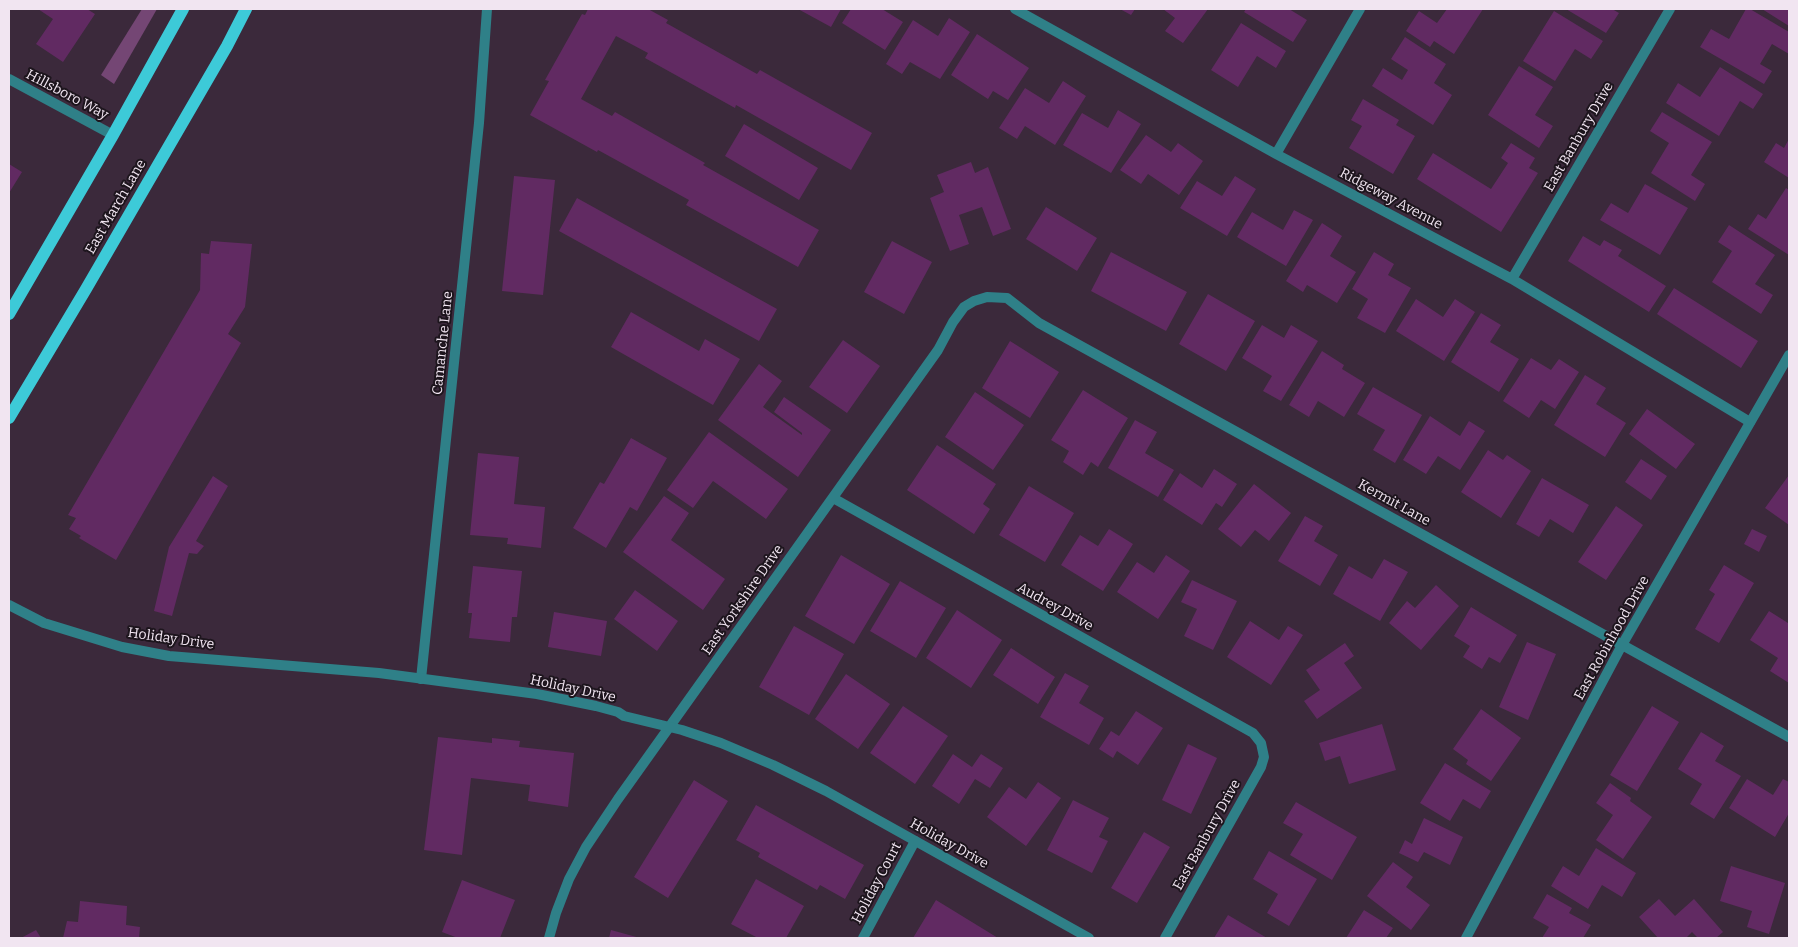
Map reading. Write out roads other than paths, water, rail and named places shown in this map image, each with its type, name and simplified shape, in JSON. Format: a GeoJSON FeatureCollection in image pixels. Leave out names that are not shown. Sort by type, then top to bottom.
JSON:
{"type":"FeatureCollection","features":[{"type":"Feature","properties":{"kind":"main road"},"geometry":{"type":"LineString","coordinates":[[9,314],[113,135],[183,9]]}},
{"type":"Feature","properties":{"kind":"main road","name":"East March Lane"},"geometry":{"type":"LineString","coordinates":[[9,418],[227,46],[246,9]]}},
{"type":"Feature","properties":{"kind":"street","name":"Camanche Lane"},"geometry":{"type":"LineString","coordinates":[[422,679],[479,123],[488,9]]}},
{"type":"Feature","properties":{"kind":"street","name":"Ridgeway Avenue"},"geometry":{"type":"LineString","coordinates":[[1015,9],[1276,154],[1512,279],[1750,422]]}},
{"type":"Feature","properties":{"kind":"street"},"geometry":{"type":"LineString","coordinates":[[1276,154],[1360,9]]}},
{"type":"Feature","properties":{"kind":"street","name":"East Banbury Drive"},"geometry":{"type":"LineString","coordinates":[[1512,279],[1670,9]]}},
{"type":"Feature","properties":{"kind":"street","name":"Hillsboro Way"},"geometry":{"type":"LineString","coordinates":[[9,79],[113,135]]}},
{"type":"Feature","properties":{"kind":"street","name":"East Yorkshire Drive"},"geometry":{"type":"LineString","coordinates":[[549,938],[556,913],[586,847],[668,728],[938,350],[958,314],[964,307],[974,301],[987,297]]}},
{"type":"Feature","properties":{"kind":"street","name":"Kermit Lane"},"geometry":{"type":"LineString","coordinates":[[987,297],[1007,298],[1039,323],[1789,737]]}},
{"type":"Feature","properties":{"kind":"street","name":"East Robinhood Drive"},"geometry":{"type":"LineString","coordinates":[[1466,938],[1622,646],[1789,355]]}},
{"type":"Feature","properties":{"kind":"street","name":"Audrey Drive"},"geometry":{"type":"LineString","coordinates":[[832,498],[1253,733],[1261,743]]}},
{"type":"Feature","properties":{"kind":"street","name":"Holiday Drive"},"geometry":{"type":"LineString","coordinates":[[9,605],[44,622],[122,647],[150,653],[379,672],[537,694],[596,706],[618,712],[624,716],[721,743],[773,765],[826,791],[1089,938]]}},
{"type":"Feature","properties":{"kind":"street","name":"East Banbury Drive"},"geometry":{"type":"LineString","coordinates":[[1165,938],[1261,767],[1264,756],[1261,743]]}},
{"type":"Feature","properties":{"kind":"street","name":"Holiday Court"},"geometry":{"type":"LineString","coordinates":[[863,938],[915,841]]}}]}
